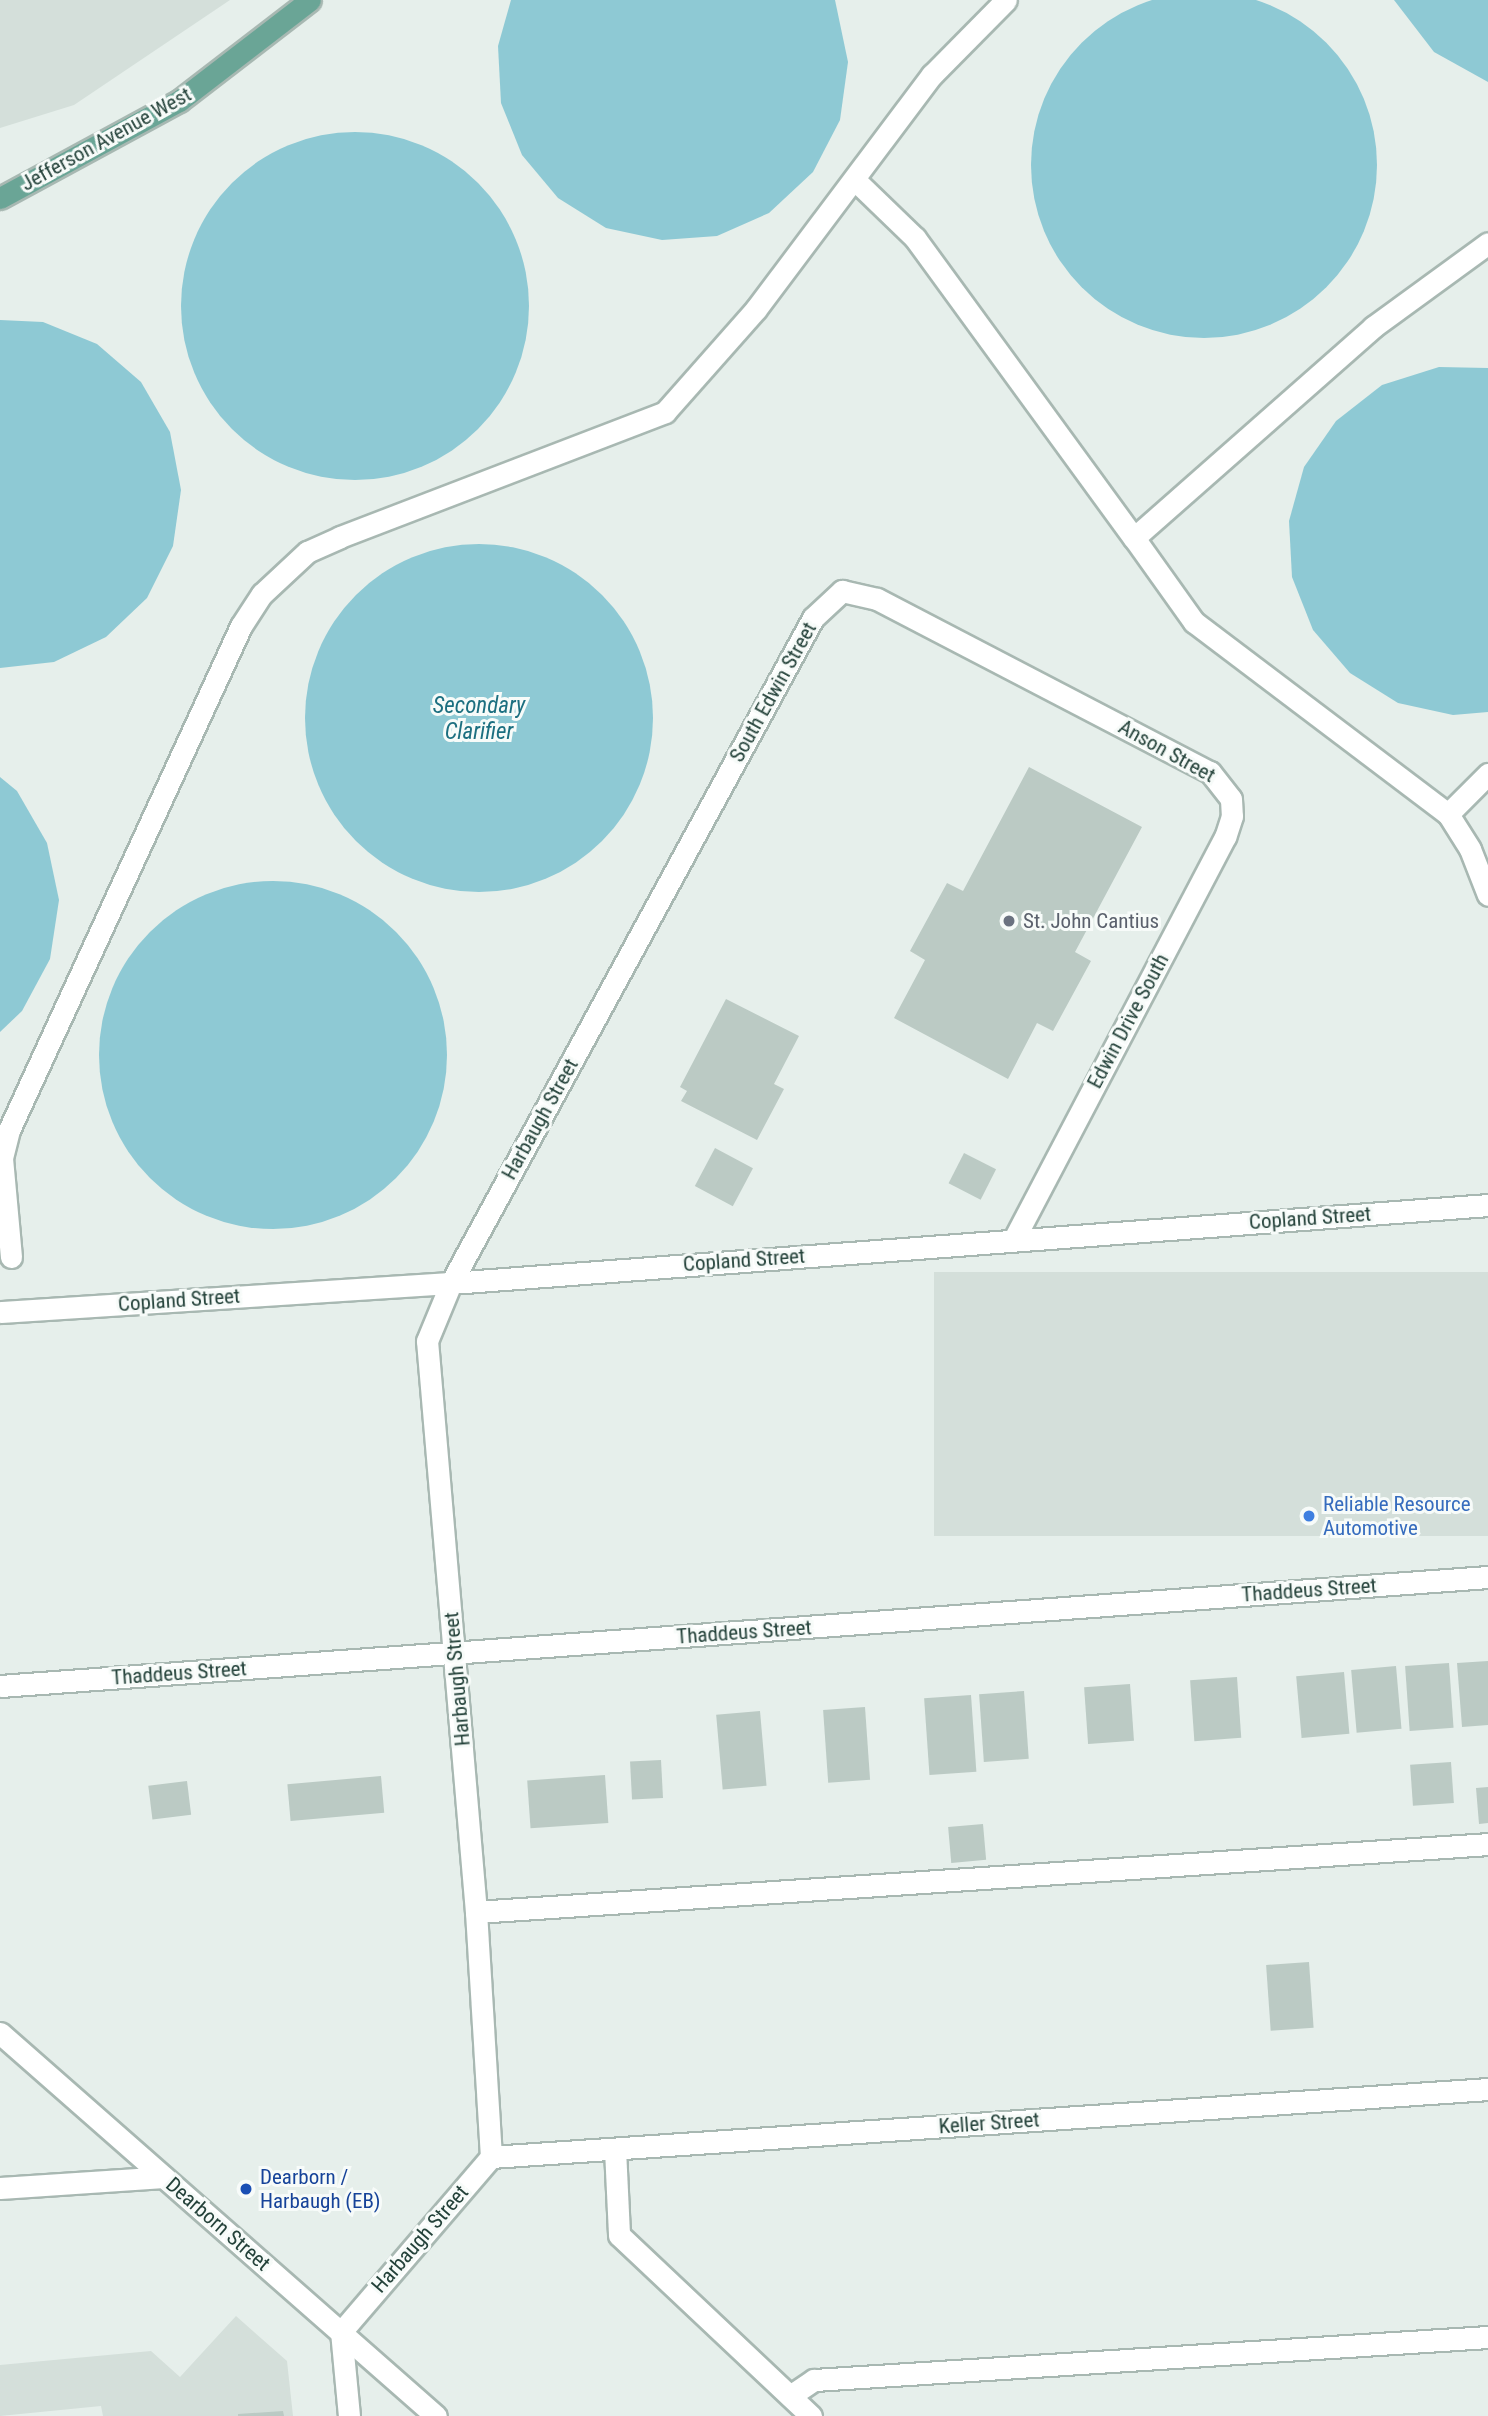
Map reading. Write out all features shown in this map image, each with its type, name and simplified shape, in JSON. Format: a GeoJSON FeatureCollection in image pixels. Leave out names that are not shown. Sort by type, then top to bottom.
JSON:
{"type":"FeatureCollection","features":[{"type":"Feature","properties":{"kind":"main road","name":"Jefferson Avenue West"},"geometry":{"type":"LineString","coordinates":[[0,198],[179,102],[310,0]]}},
{"type":"Feature","properties":{"kind":"street"},"geometry":{"type":"LineString","coordinates":[[11,1257],[2,1158],[9,1130],[241,626],[262,594],[307,552],[340,537],[665,412],[756,309],[932,75],[1006,0]]}},
{"type":"Feature","properties":{"kind":"street"},"geometry":{"type":"LineString","coordinates":[[855,180],[915,238],[1194,622],[1448,814],[1470,849],[1488,895]]}},
{"type":"Feature","properties":{"kind":"street"},"geometry":{"type":"LineString","coordinates":[[1134,538],[1373,327],[1488,243]]}},
{"type":"Feature","properties":{"kind":"street","name":"South Edwin Street"},"geometry":{"type":"LineString","coordinates":[[639,938],[813,618],[842,591],[855,590],[877,599],[1095,712]]}},
{"type":"Feature","properties":{"kind":"street","name":"Anson Street"},"geometry":{"type":"LineString","coordinates":[[1095,712],[1210,772],[1231,799]]}},
{"type":"Feature","properties":{"kind":"street"},"geometry":{"type":"LineString","coordinates":[[1448,814],[1488,774]]}},
{"type":"Feature","properties":{"kind":"street","name":"Edwin Drive South"},"geometry":{"type":"LineString","coordinates":[[1014,1239],[1225,837],[1232,816],[1231,799]]}},
{"type":"Feature","properties":{"kind":"street","name":"Harbaugh Street"},"geometry":{"type":"LineString","coordinates":[[341,2332],[491,2157],[476,1912],[427,1341],[451,1283],[639,938]]}},
{"type":"Feature","properties":{"kind":"street","name":"Copland Street"},"geometry":{"type":"LineString","coordinates":[[0,1311],[451,1283],[1488,1205]]}},
{"type":"Feature","properties":{"kind":"street","name":"Thaddeus Street"},"geometry":{"type":"LineString","coordinates":[[0,1686],[1488,1577]]}},
{"type":"Feature","properties":{"kind":"street"},"geometry":{"type":"LineString","coordinates":[[476,1912],[1488,1844]]}},
{"type":"Feature","properties":{"kind":"street","name":"Dearborn Street"},"geometry":{"type":"LineString","coordinates":[[0,2033],[436,2416]]}},
{"type":"Feature","properties":{"kind":"street","name":"Keller Street"},"geometry":{"type":"LineString","coordinates":[[491,2157],[1488,2089]]}},
{"type":"Feature","properties":{"kind":"street"},"geometry":{"type":"LineString","coordinates":[[615,2149],[619,2235],[811,2416]]}},
{"type":"Feature","properties":{"kind":"street"},"geometry":{"type":"LineString","coordinates":[[0,2188],[164,2177]]}},
{"type":"Feature","properties":{"kind":"street"},"geometry":{"type":"LineString","coordinates":[[341,2332],[349,2416]]}},
{"type":"Feature","properties":{"kind":"street"},"geometry":{"type":"LineString","coordinates":[[790,2396],[814,2380],[1488,2337]]}},
{"type":"Feature","properties":{"kind":"shaded area"},"geometry":{"type":"Polygon","coordinates":[[[0,0],[230,0],[74,105],[0,128],[0,0]]]}},
{"type":"Feature","properties":{"kind":"shaded area"},"geometry":{"type":"Polygon","coordinates":[[[934,1272],[1488,1272],[1488,1536],[934,1536],[934,1272]]]}},
{"type":"Feature","properties":{"kind":"shaded area"},"geometry":{"type":"Polygon","coordinates":[[[236,2316],[287,2361],[293,2416],[103,2416],[101,2406],[0,2416],[0,2365],[151,2351],[180,2377],[236,2316]]]}},
{"type":"Feature","properties":{"kind":"water"},"geometry":{"type":"Polygon","coordinates":[[[1204,-8],[1238,-5],[1286,12],[1314,31],[1338,55],[1357,83],[1370,115],[1377,165],[1374,199],[1357,247],[1338,275],[1314,299],[1286,318],[1254,331],[1204,338],[1170,335],[1122,318],[1094,299],[1070,275],[1051,247],[1038,215],[1031,165],[1034,131],[1051,83],[1070,55],[1094,31],[1122,12],[1154,-1],[1204,-8]]]}},
{"type":"Feature","properties":{"kind":"water"},"geometry":{"type":"Polygon","coordinates":[[[511,0],[835,0],[848,62],[840,120],[813,172],[769,213],[717,236],[662,240],[606,228],[558,198],[522,155],[501,103],[498,46],[511,0]]]}},
{"type":"Feature","properties":{"kind":"water"},"geometry":{"type":"Polygon","coordinates":[[[1394,0],[1488,0],[1488,82],[1434,52],[1394,0]]]}},
{"type":"Feature","properties":{"kind":"water"},"geometry":{"type":"Polygon","coordinates":[[[355,132],[389,135],[422,145],[452,161],[478,183],[500,209],[516,239],[526,272],[529,306],[526,340],[516,373],[500,403],[478,429],[452,451],[422,467],[389,477],[355,480],[321,477],[288,467],[258,451],[232,429],[210,403],[194,373],[184,340],[181,306],[184,272],[194,239],[210,209],[232,183],[258,161],[288,145],[321,135],[355,132]]]}},
{"type":"Feature","properties":{"kind":"water"},"geometry":{"type":"Polygon","coordinates":[[[0,320],[43,322],[97,344],[141,382],[170,432],[181,490],[173,546],[147,598],[106,637],[54,662],[0,668],[0,320]]]}},
{"type":"Feature","properties":{"kind":"water"},"geometry":{"type":"Polygon","coordinates":[[[1439,367],[1488,368],[1488,712],[1453,715],[1398,703],[1350,673],[1313,630],[1292,577],[1289,521],[1304,467],[1336,421],[1382,385],[1439,367]]]}},
{"type":"Feature","properties":{"kind":"water","name":"Secondary Clarifier"},"geometry":{"type":"Polygon","coordinates":[[[479,544],[513,547],[546,557],[576,573],[602,595],[624,621],[640,651],[650,684],[653,718],[650,752],[640,785],[624,815],[602,841],[576,863],[546,879],[513,889],[479,892],[445,889],[412,879],[382,863],[356,841],[334,815],[318,785],[308,752],[305,718],[308,684],[318,651],[334,621],[356,595],[382,573],[412,557],[445,547],[479,544]]]}},
{"type":"Feature","properties":{"kind":"water"},"geometry":{"type":"Polygon","coordinates":[[[0,777],[17,791],[47,843],[59,900],[50,959],[22,1011],[0,1032],[0,777]]]}},
{"type":"Feature","properties":{"kind":"water"},"geometry":{"type":"Polygon","coordinates":[[[273,881],[307,885],[340,894],[370,910],[396,932],[418,958],[434,988],[443,1021],[447,1055],[443,1089],[434,1122],[418,1152],[396,1178],[370,1200],[340,1216],[307,1225],[273,1229],[239,1225],[206,1216],[176,1200],[150,1178],[128,1152],[112,1122],[103,1089],[99,1055],[103,1021],[112,988],[128,958],[150,932],[176,910],[206,894],[239,885],[273,881]]]}},
{"type":"Feature","properties":{"kind":"building","name":"St. John Cantius"},"geometry":{"type":"Polygon","coordinates":[[[1029,767],[1142,827],[1075,952],[1091,961],[1053,1031],[1037,1023],[1008,1079],[894,1018],[925,960],[910,951],[947,883],[963,891],[1029,767]]]}},
{"type":"Feature","properties":{"kind":"building"},"geometry":{"type":"Polygon","coordinates":[[[726,999],[799,1036],[774,1084],[784,1089],[757,1140],[681,1101],[687,1091],[680,1087],[726,999]]]}},
{"type":"Feature","properties":{"kind":"building"},"geometry":{"type":"Polygon","coordinates":[[[715,1148],[753,1168],[733,1206],[695,1186],[715,1148]]]}},
{"type":"Feature","properties":{"kind":"building"},"geometry":{"type":"Polygon","coordinates":[[[964,1153],[996,1169],[981,1200],[949,1183],[964,1153]]]}},
{"type":"Feature","properties":{"kind":"building"},"geometry":{"type":"Polygon","coordinates":[[[1488,1661],[1488,1725],[1462,1727],[1457,1663],[1488,1661]]]}},
{"type":"Feature","properties":{"kind":"building"},"geometry":{"type":"Polygon","coordinates":[[[1449,1663],[1454,1728],[1410,1731],[1405,1666],[1449,1663]]]}},
{"type":"Feature","properties":{"kind":"building"},"geometry":{"type":"Polygon","coordinates":[[[1396,1666],[1401,1729],[1357,1733],[1351,1670],[1396,1666]]]}},
{"type":"Feature","properties":{"kind":"building"},"geometry":{"type":"Polygon","coordinates":[[[1344,1672],[1349,1734],[1302,1738],[1296,1676],[1344,1672]]]}},
{"type":"Feature","properties":{"kind":"building"},"geometry":{"type":"Polygon","coordinates":[[[1237,1677],[1241,1738],[1194,1741],[1190,1680],[1237,1677]]]}},
{"type":"Feature","properties":{"kind":"building"},"geometry":{"type":"Polygon","coordinates":[[[1130,1684],[1134,1741],[1088,1744],[1084,1687],[1130,1684]]]}},
{"type":"Feature","properties":{"kind":"building"},"geometry":{"type":"Polygon","coordinates":[[[1024,1691],[1029,1759],[984,1762],[979,1694],[1024,1691]]]}},
{"type":"Feature","properties":{"kind":"building"},"geometry":{"type":"Polygon","coordinates":[[[971,1695],[976,1772],[929,1775],[924,1698],[971,1695]]]}},
{"type":"Feature","properties":{"kind":"building"},"geometry":{"type":"Polygon","coordinates":[[[865,1707],[870,1780],[828,1783],[823,1710],[865,1707]]]}},
{"type":"Feature","properties":{"kind":"building"},"geometry":{"type":"Polygon","coordinates":[[[760,1711],[767,1786],[723,1790],[716,1715],[760,1711]]]}},
{"type":"Feature","properties":{"kind":"building"},"geometry":{"type":"Polygon","coordinates":[[[661,1760],[663,1798],[632,1800],[630,1762],[661,1760]]]}},
{"type":"Feature","properties":{"kind":"building"},"geometry":{"type":"Polygon","coordinates":[[[1451,1762],[1454,1803],[1413,1806],[1410,1765],[1451,1762]]]}},
{"type":"Feature","properties":{"kind":"building"},"geometry":{"type":"Polygon","coordinates":[[[605,1775],[608,1823],[531,1828],[527,1780],[605,1775]]]}},
{"type":"Feature","properties":{"kind":"building"},"geometry":{"type":"Polygon","coordinates":[[[381,1776],[384,1813],[291,1821],[287,1784],[381,1776]]]}},
{"type":"Feature","properties":{"kind":"building"},"geometry":{"type":"Polygon","coordinates":[[[187,1781],[191,1815],[152,1819],[148,1786],[187,1781]]]}},
{"type":"Feature","properties":{"kind":"building"},"geometry":{"type":"Polygon","coordinates":[[[1488,1787],[1488,1823],[1479,1824],[1476,1788],[1488,1787]]]}},
{"type":"Feature","properties":{"kind":"building"},"geometry":{"type":"Polygon","coordinates":[[[983,1824],[986,1860],[951,1863],[948,1827],[983,1824]]]}},
{"type":"Feature","properties":{"kind":"building"},"geometry":{"type":"Polygon","coordinates":[[[1309,1962],[1314,2028],[1271,2031],[1266,1965],[1309,1962]]]}},
{"type":"Feature","properties":{"kind":"building"},"geometry":{"type":"Polygon","coordinates":[[[283,2411],[284,2416],[238,2416],[238,2414],[283,2411]]]}},
{"type":"Feature","properties":{"kind":"place","name":"St. John Cantius"},"geometry":{"type":"Point","coordinates":[1009,921]}},
{"type":"Feature","properties":{"kind":"place","name":"Reliable Resource Automotive"},"geometry":{"type":"Point","coordinates":[1309,1516]}},
{"type":"Feature","properties":{"kind":"place","name":"Dearborn / Harbaugh (EB)"},"geometry":{"type":"Point","coordinates":[246,2189]}}]}
